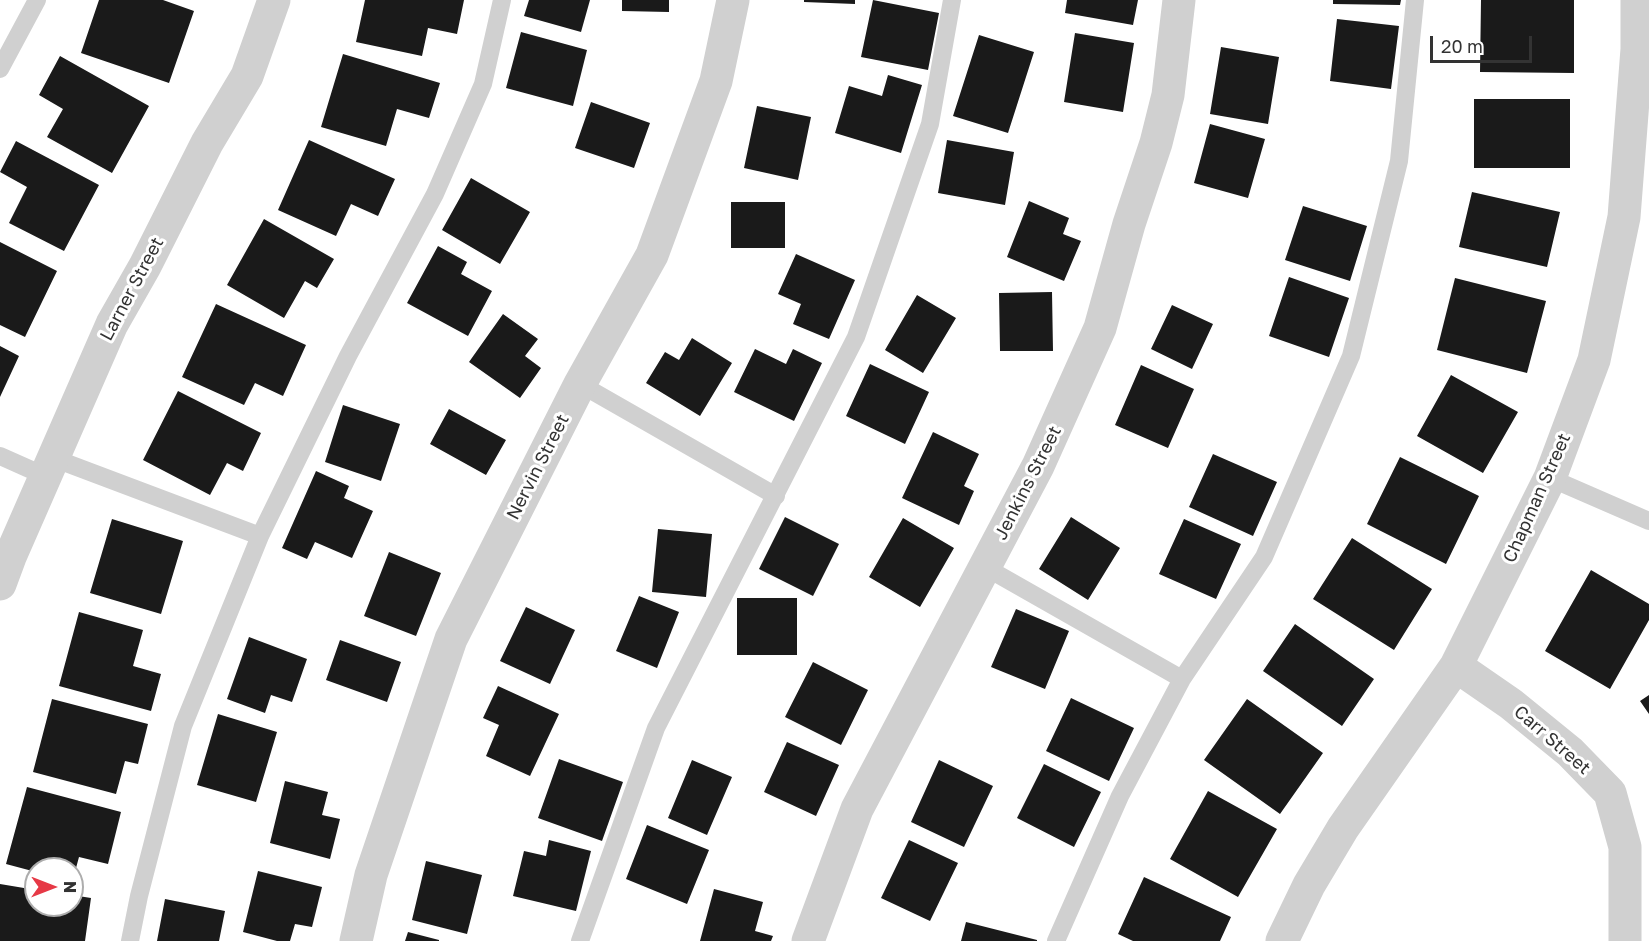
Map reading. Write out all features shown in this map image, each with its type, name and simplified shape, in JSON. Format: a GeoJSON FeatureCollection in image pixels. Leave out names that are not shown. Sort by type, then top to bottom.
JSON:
{"type":"FeatureCollection","features":[{"type":"Feature","properties":{"kind":"street","name":"Larner Street"},"geometry":{"type":"LineString","coordinates":[[0,584],[112,324],[145,266],[207,143],[247,76],[274,0]]}},
{"type":"Feature","properties":{"kind":"street","name":"Nervin Street"},"geometry":{"type":"LineString","coordinates":[[356,941],[371,875],[451,639],[580,384],[652,255],[716,81],[733,0]]}},
{"type":"Feature","properties":{"kind":"street","name":"Jenkins Street"},"geometry":{"type":"LineString","coordinates":[[808,941],[857,809],[1038,466],[1100,328],[1129,224],[1156,143],[1168,95],[1179,0]]}},
{"type":"Feature","properties":{"kind":"street","name":"Chapman Street"},"geometry":{"type":"LineString","coordinates":[[1282,941],[1309,885],[1343,828],[1456,666],[1550,478],[1594,360],[1624,217],[1637,49],[1637,0]]}},
{"type":"Feature","properties":{"kind":"street","name":"Carr Street"},"geometry":{"type":"LineString","coordinates":[[1456,666],[1511,704],[1570,752],[1610,793],[1625,847],[1625,941]]}},
{"type":"Feature","properties":{"kind":"lane"},"geometry":{"type":"LineString","coordinates":[[0,69],[37,0]]}},
{"type":"Feature","properties":{"kind":"lane"},"geometry":{"type":"LineString","coordinates":[[130,941],[139,896],[183,726],[260,536],[348,356],[435,194],[483,84],[502,0]]}},
{"type":"Feature","properties":{"kind":"lane"},"geometry":{"type":"LineString","coordinates":[[580,941],[656,728],[856,337],[930,124],[952,0]]}},
{"type":"Feature","properties":{"kind":"lane"},"geometry":{"type":"LineString","coordinates":[[1056,941],[1120,796],[1182,679],[1264,556],[1351,356],[1399,161],[1415,0]]}},
{"type":"Feature","properties":{"kind":"lane"},"geometry":{"type":"LineString","coordinates":[[580,384],[776,496]]}},
{"type":"Feature","properties":{"kind":"lane"},"geometry":{"type":"LineString","coordinates":[[0,456],[49,467],[260,536]]}},
{"type":"Feature","properties":{"kind":"lane"},"geometry":{"type":"LineString","coordinates":[[1550,478],[1649,521]]}},
{"type":"Feature","properties":{"kind":"lane"},"geometry":{"type":"LineString","coordinates":[[985,567],[1182,679]]}},
{"type":"Feature","properties":{"kind":"building"},"geometry":{"type":"Polygon","coordinates":[[[99,0],[163,0],[194,11],[169,83],[81,53],[99,0]]]}},
{"type":"Feature","properties":{"kind":"building"},"geometry":{"type":"Polygon","coordinates":[[[365,0],[464,0],[457,34],[428,28],[422,56],[356,42],[365,0]]]}},
{"type":"Feature","properties":{"kind":"building"},"geometry":{"type":"Polygon","coordinates":[[[529,0],[590,0],[581,32],[524,16],[529,0]]]}},
{"type":"Feature","properties":{"kind":"building"},"geometry":{"type":"Polygon","coordinates":[[[622,0],[669,0],[669,12],[622,11],[622,0]]]}},
{"type":"Feature","properties":{"kind":"building"},"geometry":{"type":"Polygon","coordinates":[[[804,0],[855,0],[855,4],[804,2],[804,0]]]}},
{"type":"Feature","properties":{"kind":"building"},"geometry":{"type":"Polygon","coordinates":[[[873,0],[939,13],[928,70],[861,57],[873,0]]]}},
{"type":"Feature","properties":{"kind":"building"},"geometry":{"type":"Polygon","coordinates":[[[1067,0],[1138,0],[1133,25],[1065,13],[1067,0]]]}},
{"type":"Feature","properties":{"kind":"building"},"geometry":{"type":"Polygon","coordinates":[[[1333,0],[1401,0],[1400,5],[1333,4],[1333,0]]]}},
{"type":"Feature","properties":{"kind":"building"},"geometry":{"type":"Polygon","coordinates":[[[1481,0],[1574,0],[1574,73],[1480,72],[1481,0]]]}},
{"type":"Feature","properties":{"kind":"building"},"geometry":{"type":"Polygon","coordinates":[[[1337,19],[1399,26],[1391,89],[1330,81],[1337,19]]]}},
{"type":"Feature","properties":{"kind":"building"},"geometry":{"type":"Polygon","coordinates":[[[521,32],[587,50],[573,106],[506,88],[521,32]]]}},
{"type":"Feature","properties":{"kind":"building"},"geometry":{"type":"Polygon","coordinates":[[[1075,33],[1134,43],[1123,112],[1064,102],[1075,33]]]}},
{"type":"Feature","properties":{"kind":"building"},"geometry":{"type":"Polygon","coordinates":[[[979,35],[1034,52],[1008,133],[953,116],[979,35]]]}},
{"type":"Feature","properties":{"kind":"building"},"geometry":{"type":"Polygon","coordinates":[[[1221,47],[1279,57],[1268,124],[1210,114],[1221,47]]]}},
{"type":"Feature","properties":{"kind":"building"},"geometry":{"type":"Polygon","coordinates":[[[343,54],[440,83],[429,118],[397,109],[386,146],[321,127],[343,54]]]}},
{"type":"Feature","properties":{"kind":"building"},"geometry":{"type":"Polygon","coordinates":[[[60,56],[149,106],[112,173],[47,137],[63,109],[39,95],[60,56]]]}},
{"type":"Feature","properties":{"kind":"building"},"geometry":{"type":"Polygon","coordinates":[[[888,75],[922,85],[901,153],[835,133],[849,86],[882,96],[888,75]]]}},
{"type":"Feature","properties":{"kind":"building"},"geometry":{"type":"Polygon","coordinates":[[[1474,99],[1570,99],[1570,168],[1474,168],[1474,99]]]}},
{"type":"Feature","properties":{"kind":"building"},"geometry":{"type":"Polygon","coordinates":[[[591,102],[650,123],[634,168],[575,148],[591,102]]]}},
{"type":"Feature","properties":{"kind":"building"},"geometry":{"type":"Polygon","coordinates":[[[757,106],[811,117],[798,180],[744,168],[757,106]]]}},
{"type":"Feature","properties":{"kind":"building"},"geometry":{"type":"Polygon","coordinates":[[[1210,124],[1265,139],[1248,198],[1194,183],[1210,124]]]}},
{"type":"Feature","properties":{"kind":"building"},"geometry":{"type":"Polygon","coordinates":[[[309,140],[395,179],[378,216],[351,204],[336,236],[278,210],[309,140]]]}},
{"type":"Feature","properties":{"kind":"building"},"geometry":{"type":"Polygon","coordinates":[[[947,140],[1014,152],[1005,205],[938,193],[947,140]]]}},
{"type":"Feature","properties":{"kind":"building"},"geometry":{"type":"Polygon","coordinates":[[[16,141],[99,185],[64,251],[9,223],[27,187],[0,172],[16,141]]]}},
{"type":"Feature","properties":{"kind":"building"},"geometry":{"type":"Polygon","coordinates":[[[471,178],[530,212],[500,264],[442,230],[471,178]]]}},
{"type":"Feature","properties":{"kind":"building"},"geometry":{"type":"Polygon","coordinates":[[[1472,192],[1560,212],[1547,267],[1459,247],[1472,192]]]}},
{"type":"Feature","properties":{"kind":"building"},"geometry":{"type":"Polygon","coordinates":[[[1029,201],[1069,218],[1063,234],[1081,241],[1064,281],[1007,257],[1029,201]]]}},
{"type":"Feature","properties":{"kind":"building"},"geometry":{"type":"Polygon","coordinates":[[[731,202],[785,202],[785,248],[731,248],[731,202]]]}},
{"type":"Feature","properties":{"kind":"building"},"geometry":{"type":"Polygon","coordinates":[[[1303,206],[1367,226],[1350,281],[1285,260],[1303,206]]]}},
{"type":"Feature","properties":{"kind":"building"},"geometry":{"type":"Polygon","coordinates":[[[264,219],[334,259],[317,288],[305,281],[284,318],[227,285],[264,219]]]}},
{"type":"Feature","properties":{"kind":"building"},"geometry":{"type":"Polygon","coordinates":[[[0,242],[57,271],[25,337],[0,325],[0,242]]]}},
{"type":"Feature","properties":{"kind":"building"},"geometry":{"type":"Polygon","coordinates":[[[438,246],[467,262],[461,274],[492,291],[468,336],[407,303],[438,246]]]}},
{"type":"Feature","properties":{"kind":"building"},"geometry":{"type":"Polygon","coordinates":[[[796,254],[855,280],[829,339],[793,324],[801,304],[778,294],[796,254]]]}},
{"type":"Feature","properties":{"kind":"building"},"geometry":{"type":"Polygon","coordinates":[[[1289,277],[1349,298],[1329,357],[1269,336],[1289,277]]]}},
{"type":"Feature","properties":{"kind":"building"},"geometry":{"type":"Polygon","coordinates":[[[1455,278],[1546,301],[1527,373],[1437,350],[1455,278]]]}},
{"type":"Feature","properties":{"kind":"building"},"geometry":{"type":"Polygon","coordinates":[[[1052,292],[1053,351],[1000,351],[999,293],[1052,292]]]}},
{"type":"Feature","properties":{"kind":"building"},"geometry":{"type":"Polygon","coordinates":[[[917,295],[956,318],[923,373],[885,350],[917,295]]]}},
{"type":"Feature","properties":{"kind":"building"},"geometry":{"type":"Polygon","coordinates":[[[216,304],[306,345],[283,396],[255,383],[244,405],[182,377],[216,304]]]}},
{"type":"Feature","properties":{"kind":"building"},"geometry":{"type":"Polygon","coordinates":[[[1172,305],[1213,324],[1192,369],[1151,349],[1172,305]]]}},
{"type":"Feature","properties":{"kind":"building"},"geometry":{"type":"Polygon","coordinates":[[[503,314],[538,339],[525,356],[541,368],[520,398],[469,362],[503,314]]]}},
{"type":"Feature","properties":{"kind":"building"},"geometry":{"type":"Polygon","coordinates":[[[692,338],[732,363],[700,416],[646,383],[665,352],[679,360],[692,338]]]}},
{"type":"Feature","properties":{"kind":"building"},"geometry":{"type":"Polygon","coordinates":[[[0,346],[19,356],[0,397],[0,346]]]}},
{"type":"Feature","properties":{"kind":"building"},"geometry":{"type":"Polygon","coordinates":[[[755,349],[786,364],[793,349],[822,363],[794,421],[734,392],[755,349]]]}},
{"type":"Feature","properties":{"kind":"building"},"geometry":{"type":"Polygon","coordinates":[[[870,364],[929,392],[905,444],[846,416],[870,364]]]}},
{"type":"Feature","properties":{"kind":"building"},"geometry":{"type":"Polygon","coordinates":[[[1141,365],[1194,389],[1168,448],[1115,425],[1141,365]]]}},
{"type":"Feature","properties":{"kind":"building"},"geometry":{"type":"Polygon","coordinates":[[[1451,375],[1518,412],[1483,473],[1417,436],[1451,375]]]}},
{"type":"Feature","properties":{"kind":"building"},"geometry":{"type":"Polygon","coordinates":[[[178,391],[261,433],[243,471],[227,463],[210,495],[143,460],[178,391]]]}},
{"type":"Feature","properties":{"kind":"building"},"geometry":{"type":"Polygon","coordinates":[[[343,405],[400,424],[381,481],[325,462],[343,405]]]}},
{"type":"Feature","properties":{"kind":"building"},"geometry":{"type":"Polygon","coordinates":[[[449,409],[506,440],[486,475],[430,444],[449,409]]]}},
{"type":"Feature","properties":{"kind":"building"},"geometry":{"type":"Polygon","coordinates":[[[933,432],[979,454],[964,486],[974,491],[959,525],[902,498],[933,432]]]}},
{"type":"Feature","properties":{"kind":"building"},"geometry":{"type":"Polygon","coordinates":[[[1213,454],[1277,482],[1253,536],[1189,507],[1213,454]]]}},
{"type":"Feature","properties":{"kind":"building"},"geometry":{"type":"Polygon","coordinates":[[[1400,457],[1479,496],[1446,564],[1367,524],[1400,457]]]}},
{"type":"Feature","properties":{"kind":"building"},"geometry":{"type":"Polygon","coordinates":[[[316,471],[349,486],[344,498],[373,511],[352,558],[315,542],[307,559],[282,548],[316,471]]]}},
{"type":"Feature","properties":{"kind":"building"},"geometry":{"type":"Polygon","coordinates":[[[785,517],[839,544],[813,596],[759,569],[785,517]]]}},
{"type":"Feature","properties":{"kind":"building"},"geometry":{"type":"Polygon","coordinates":[[[1071,517],[1120,548],[1088,600],[1039,569],[1071,517]]]}},
{"type":"Feature","properties":{"kind":"building"},"geometry":{"type":"Polygon","coordinates":[[[903,518],[954,548],[920,607],[869,577],[903,518]]]}},
{"type":"Feature","properties":{"kind":"building"},"geometry":{"type":"Polygon","coordinates":[[[112,519],[183,541],[161,614],[90,593],[112,519]]]}},
{"type":"Feature","properties":{"kind":"building"},"geometry":{"type":"Polygon","coordinates":[[[1184,519],[1241,544],[1216,599],[1159,574],[1184,519]]]}},
{"type":"Feature","properties":{"kind":"building"},"geometry":{"type":"Polygon","coordinates":[[[658,529],[712,534],[706,597],[652,592],[658,529]]]}},
{"type":"Feature","properties":{"kind":"building"},"geometry":{"type":"Polygon","coordinates":[[[1352,538],[1432,589],[1394,650],[1313,599],[1352,538]]]}},
{"type":"Feature","properties":{"kind":"building"},"geometry":{"type":"Polygon","coordinates":[[[389,552],[441,573],[416,636],[364,616],[389,552]]]}},
{"type":"Feature","properties":{"kind":"building"},"geometry":{"type":"Polygon","coordinates":[[[1591,570],[1649,604],[1649,620],[1610,689],[1545,651],[1591,570]]]}},
{"type":"Feature","properties":{"kind":"building"},"geometry":{"type":"Polygon","coordinates":[[[639,596],[679,612],[657,668],[616,651],[639,596]]]}},
{"type":"Feature","properties":{"kind":"building"},"geometry":{"type":"Polygon","coordinates":[[[737,598],[797,598],[797,655],[737,655],[737,598]]]}},
{"type":"Feature","properties":{"kind":"building"},"geometry":{"type":"Polygon","coordinates":[[[526,607],[575,630],[550,684],[500,661],[526,607]]]}},
{"type":"Feature","properties":{"kind":"building"},"geometry":{"type":"Polygon","coordinates":[[[1016,609],[1069,631],[1045,689],[991,667],[1016,609]]]}},
{"type":"Feature","properties":{"kind":"building"},"geometry":{"type":"Polygon","coordinates":[[[79,612],[143,630],[133,666],[161,674],[151,711],[59,686],[79,612]]]}},
{"type":"Feature","properties":{"kind":"building"},"geometry":{"type":"Polygon","coordinates":[[[1295,624],[1374,679],[1342,726],[1263,671],[1295,624]]]}},
{"type":"Feature","properties":{"kind":"building"},"geometry":{"type":"Polygon","coordinates":[[[249,637],[307,659],[292,702],[271,695],[265,713],[227,699],[249,637]]]}},
{"type":"Feature","properties":{"kind":"building"},"geometry":{"type":"Polygon","coordinates":[[[340,640],[401,662],[387,702],[326,680],[340,640]]]}},
{"type":"Feature","properties":{"kind":"building"},"geometry":{"type":"Polygon","coordinates":[[[813,662],[868,690],[841,745],[785,717],[813,662]]]}},
{"type":"Feature","properties":{"kind":"building"},"geometry":{"type":"Polygon","coordinates":[[[498,686],[559,714],[530,776],[486,756],[499,725],[483,718],[498,686]]]}},
{"type":"Feature","properties":{"kind":"building"},"geometry":{"type":"Polygon","coordinates":[[[1649,695],[1649,714],[1640,701],[1649,695]]]}},
{"type":"Feature","properties":{"kind":"building"},"geometry":{"type":"Polygon","coordinates":[[[1071,698],[1134,728],[1109,781],[1046,751],[1071,698]]]}},
{"type":"Feature","properties":{"kind":"building"},"geometry":{"type":"Polygon","coordinates":[[[52,699],[148,724],[138,764],[125,761],[116,794],[33,772],[52,699]]]}},
{"type":"Feature","properties":{"kind":"building"},"geometry":{"type":"Polygon","coordinates":[[[1247,699],[1323,753],[1280,814],[1204,760],[1247,699]]]}},
{"type":"Feature","properties":{"kind":"building"},"geometry":{"type":"Polygon","coordinates":[[[218,714],[277,732],[256,802],[197,785],[218,714]]]}},
{"type":"Feature","properties":{"kind":"building"},"geometry":{"type":"Polygon","coordinates":[[[787,742],[839,765],[816,816],[764,792],[787,742]]]}},
{"type":"Feature","properties":{"kind":"building"},"geometry":{"type":"Polygon","coordinates":[[[559,759],[623,782],[602,841],[538,818],[559,759]]]}},
{"type":"Feature","properties":{"kind":"building"},"geometry":{"type":"Polygon","coordinates":[[[692,760],[732,777],[707,835],[668,818],[692,760]]]}},
{"type":"Feature","properties":{"kind":"building"},"geometry":{"type":"Polygon","coordinates":[[[939,760],[993,786],[964,847],[911,822],[939,760]]]}},
{"type":"Feature","properties":{"kind":"building"},"geometry":{"type":"Polygon","coordinates":[[[1044,764],[1101,792],[1074,847],[1017,818],[1044,764]]]}},
{"type":"Feature","properties":{"kind":"building"},"geometry":{"type":"Polygon","coordinates":[[[285,781],[328,792],[322,815],[340,819],[330,859],[270,843],[285,781]]]}},
{"type":"Feature","properties":{"kind":"building"},"geometry":{"type":"Polygon","coordinates":[[[27,787],[121,812],[108,864],[84,857],[24,857],[24,869],[6,864],[27,787]]]}},
{"type":"Feature","properties":{"kind":"building"},"geometry":{"type":"Polygon","coordinates":[[[1208,791],[1277,829],[1238,897],[1170,859],[1208,791]]]}},
{"type":"Feature","properties":{"kind":"building"},"geometry":{"type":"Polygon","coordinates":[[[647,825],[709,850],[687,904],[626,879],[647,825]]]}},
{"type":"Feature","properties":{"kind":"building"},"geometry":{"type":"Polygon","coordinates":[[[549,840],[591,851],[576,911],[513,896],[524,851],[546,856],[549,840]]]}},
{"type":"Feature","properties":{"kind":"building"},"geometry":{"type":"Polygon","coordinates":[[[909,840],[958,863],[930,921],[881,898],[909,840]]]}},
{"type":"Feature","properties":{"kind":"building"},"geometry":{"type":"Polygon","coordinates":[[[426,861],[482,875],[467,934],[412,920],[426,861]]]}},
{"type":"Feature","properties":{"kind":"building"},"geometry":{"type":"Polygon","coordinates":[[[258,871],[322,887],[312,927],[295,924],[290,941],[277,941],[243,932],[258,871]]]}},
{"type":"Feature","properties":{"kind":"building"},"geometry":{"type":"Polygon","coordinates":[[[1144,877],[1231,917],[1220,941],[1133,941],[1118,934],[1144,877]]]}},
{"type":"Feature","properties":{"kind":"building"},"geometry":{"type":"Polygon","coordinates":[[[0,884],[24,888],[24,917],[84,917],[84,897],[91,898],[85,941],[0,941],[0,884]]]}},
{"type":"Feature","properties":{"kind":"building"},"geometry":{"type":"Polygon","coordinates":[[[714,889],[763,902],[755,931],[773,936],[771,941],[700,941],[714,889]]]}},
{"type":"Feature","properties":{"kind":"building"},"geometry":{"type":"Polygon","coordinates":[[[165,899],[225,911],[219,941],[157,941],[165,899]]]}},
{"type":"Feature","properties":{"kind":"building"},"geometry":{"type":"Polygon","coordinates":[[[966,922],[1037,940],[1037,941],[961,941],[966,922]]]}},
{"type":"Feature","properties":{"kind":"building"},"geometry":{"type":"Polygon","coordinates":[[[408,932],[439,940],[439,941],[405,941],[408,932]]]}}]}
